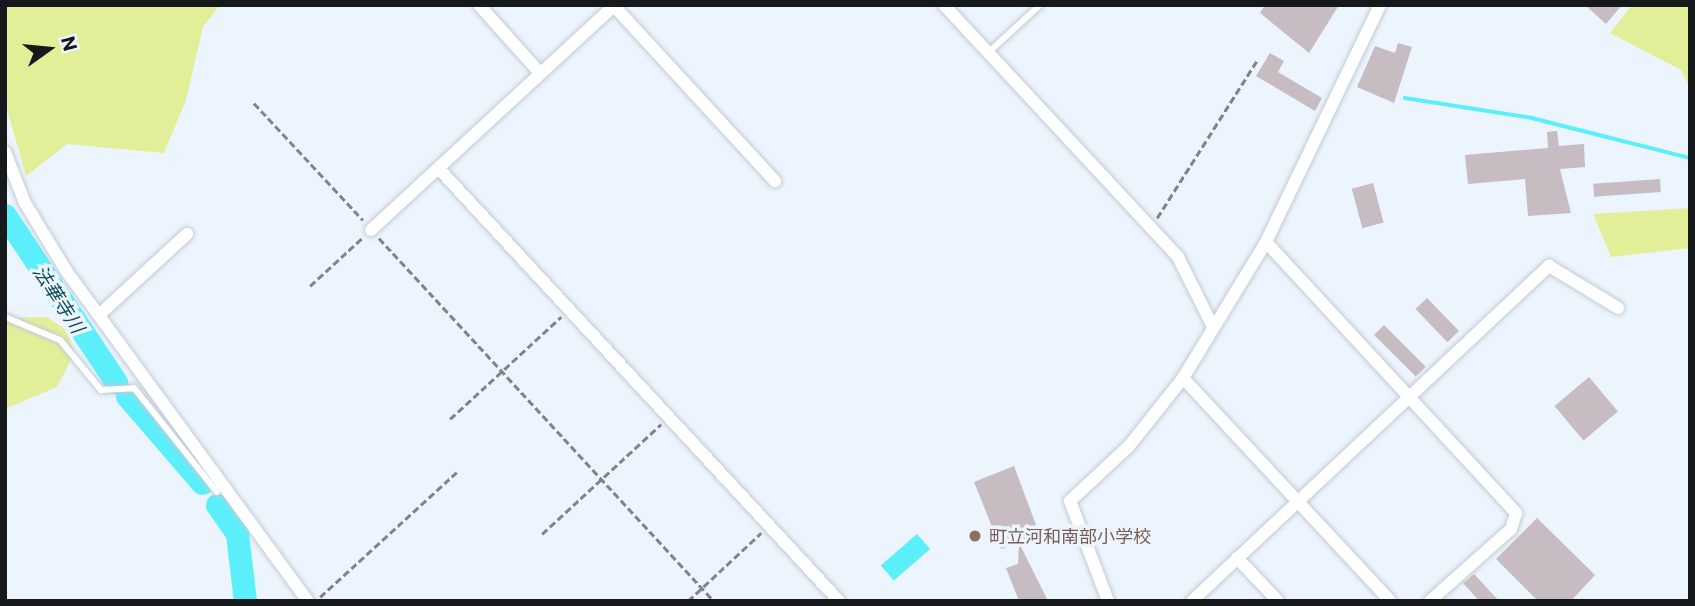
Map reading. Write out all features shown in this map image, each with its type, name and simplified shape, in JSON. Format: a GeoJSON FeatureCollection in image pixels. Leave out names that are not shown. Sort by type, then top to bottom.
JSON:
{"type":"FeatureCollection","features":[{"type":"Feature","properties":{"kind":"street"},"geometry":{"type":"LineString","coordinates":[[479,5],[540,73]]}},
{"type":"Feature","properties":{"kind":"street"},"geometry":{"type":"LineString","coordinates":[[944,5],[990,51],[1178,257],[1213,327]]}},
{"type":"Feature","properties":{"kind":"street"},"geometry":{"type":"LineString","coordinates":[[1108,601],[1070,501],[1129,446],[1183,378],[1266,242],[1380,5]]}},
{"type":"Feature","properties":{"kind":"street"},"geometry":{"type":"LineString","coordinates":[[371,230],[440,170],[540,73],[615,6],[775,181]]}},
{"type":"Feature","properties":{"kind":"street"},"geometry":{"type":"LineString","coordinates":[[5,152],[25,204],[99,315],[308,601]]}},
{"type":"Feature","properties":{"kind":"street"},"geometry":{"type":"LineString","coordinates":[[440,170],[839,601]]}},
{"type":"Feature","properties":{"kind":"street"},"geometry":{"type":"LineString","coordinates":[[99,315],[187,234]]}},
{"type":"Feature","properties":{"kind":"street"},"geometry":{"type":"LineString","coordinates":[[1266,242],[1516,513],[1511,529],[1430,601]]}},
{"type":"Feature","properties":{"kind":"street"},"geometry":{"type":"LineString","coordinates":[[1192,601],[1408,394],[1549,266],[1618,308]]}},
{"type":"Feature","properties":{"kind":"street"},"geometry":{"type":"LineString","coordinates":[[1183,378],[1390,601]]}},
{"type":"Feature","properties":{"kind":"street"},"geometry":{"type":"LineString","coordinates":[[1237,558],[1278,601]]}},
{"type":"Feature","properties":{"kind":"lane"},"geometry":{"type":"LineString","coordinates":[[990,51],[1040,5]]}},
{"type":"Feature","properties":{"kind":"lane"},"geometry":{"type":"LineString","coordinates":[[5,317],[60,340],[101,390],[134,388],[217,492]]}},
{"type":"Feature","properties":{"kind":"path"},"geometry":{"type":"LineString","coordinates":[[1151,227],[1258,59]]}},
{"type":"Feature","properties":{"kind":"path"},"geometry":{"type":"LineString","coordinates":[[254,103],[714,601]]}},
{"type":"Feature","properties":{"kind":"path"},"geometry":{"type":"LineString","coordinates":[[310,286],[371,230]]}},
{"type":"Feature","properties":{"kind":"path"},"geometry":{"type":"LineString","coordinates":[[450,419],[569,310]]}},
{"type":"Feature","properties":{"kind":"path"},"geometry":{"type":"LineString","coordinates":[[542,534],[668,417]]}},
{"type":"Feature","properties":{"kind":"path"},"geometry":{"type":"LineString","coordinates":[[316,601],[457,472]]}},
{"type":"Feature","properties":{"kind":"path"},"geometry":{"type":"LineString","coordinates":[[688,601],[769,526]]}},
{"type":"Feature","properties":{"kind":"green space"},"geometry":{"type":"Polygon","coordinates":[[[5,5],[220,5],[203,27],[186,100],[164,153],[67,144],[26,176],[5,102],[5,5]]]}},
{"type":"Feature","properties":{"kind":"green space"},"geometry":{"type":"Polygon","coordinates":[[[1632,5],[1690,5],[1690,89],[1681,70],[1610,33],[1632,5]]]}},
{"type":"Feature","properties":{"kind":"green space"},"geometry":{"type":"Polygon","coordinates":[[[1690,208],[1690,248],[1611,257],[1593,214],[1690,208]]]}},
{"type":"Feature","properties":{"kind":"green space"},"geometry":{"type":"Polygon","coordinates":[[[47,317],[68,331],[74,354],[57,387],[5,409],[5,318],[47,317]]]}},
{"type":"Feature","properties":{"kind":"water"},"geometry":{"type":"Polygon","coordinates":[[[917,534],[930,549],[894,581],[881,565],[917,534]]]}},
{"type":"Feature","properties":{"kind":"building"},"geometry":{"type":"Polygon","coordinates":[[[1265,5],[1339,5],[1309,53],[1260,13],[1265,5]]]}},
{"type":"Feature","properties":{"kind":"building"},"geometry":{"type":"Polygon","coordinates":[[[1585,5],[1622,5],[1606,24],[1585,5]]]}},
{"type":"Feature","properties":{"kind":"building"},"geometry":{"type":"Polygon","coordinates":[[[1398,43],[1412,47],[1394,103],[1357,87],[1375,46],[1395,53],[1398,43]]]}},
{"type":"Feature","properties":{"kind":"building"},"geometry":{"type":"Polygon","coordinates":[[[1270,53],[1284,61],[1278,72],[1322,98],[1315,111],[1256,76],[1270,53]]]}},
{"type":"Feature","properties":{"kind":"building"},"geometry":{"type":"Polygon","coordinates":[[[1557,131],[1559,146],[1584,144],[1585,167],[1560,169],[1571,213],[1528,216],[1525,179],[1468,184],[1465,155],[1548,148],[1547,132],[1557,131]]]}},
{"type":"Feature","properties":{"kind":"building"},"geometry":{"type":"Polygon","coordinates":[[[1660,179],[1661,192],[1594,197],[1593,184],[1660,179]]]}},
{"type":"Feature","properties":{"kind":"building"},"geometry":{"type":"Polygon","coordinates":[[[1373,183],[1384,223],[1362,228],[1352,189],[1373,183]]]}},
{"type":"Feature","properties":{"kind":"building"},"geometry":{"type":"Polygon","coordinates":[[[1427,298],[1459,331],[1447,342],[1415,309],[1427,298]]]}},
{"type":"Feature","properties":{"kind":"building"},"geometry":{"type":"Polygon","coordinates":[[[1384,325],[1426,367],[1416,377],[1374,335],[1384,325]]]}},
{"type":"Feature","properties":{"kind":"building"},"geometry":{"type":"Polygon","coordinates":[[[1589,377],[1618,411],[1583,440],[1555,406],[1589,377]]]}},
{"type":"Feature","properties":{"kind":"building"},"geometry":{"type":"Polygon","coordinates":[[[1014,466],[1039,533],[1036,541],[1021,547],[1048,601],[1019,601],[1006,568],[1018,564],[1019,542],[1001,549],[974,482],[1014,466]]]}},
{"type":"Feature","properties":{"kind":"building"},"geometry":{"type":"Polygon","coordinates":[[[1537,518],[1595,575],[1571,601],[1538,601],[1496,559],[1537,518]]]}},
{"type":"Feature","properties":{"kind":"building"},"geometry":{"type":"Polygon","coordinates":[[[1474,574],[1499,601],[1479,601],[1463,583],[1474,574]]]}},
{"type":"Feature","properties":{"kind":"waterway"},"geometry":{"type":"LineString","coordinates":[[1405,98],[1532,118],[1690,158]]}},
{"type":"Feature","properties":{"kind":"waterway","name":"法華寺川"},"geometry":{"type":"LineString","coordinates":[[5,215],[116,382]]}},
{"type":"Feature","properties":{"kind":"waterway","name":"法華寺川"},"geometry":{"type":"LineString","coordinates":[[127,396],[202,483]]}},
{"type":"Feature","properties":{"kind":"waterway","name":"法華寺川"},"geometry":{"type":"LineString","coordinates":[[217,505],[237,534],[245,601]]}},
{"type":"Feature","properties":{"kind":"place","name":"町立河和南部小学校"},"geometry":{"type":"Point","coordinates":[975,536]}}]}
